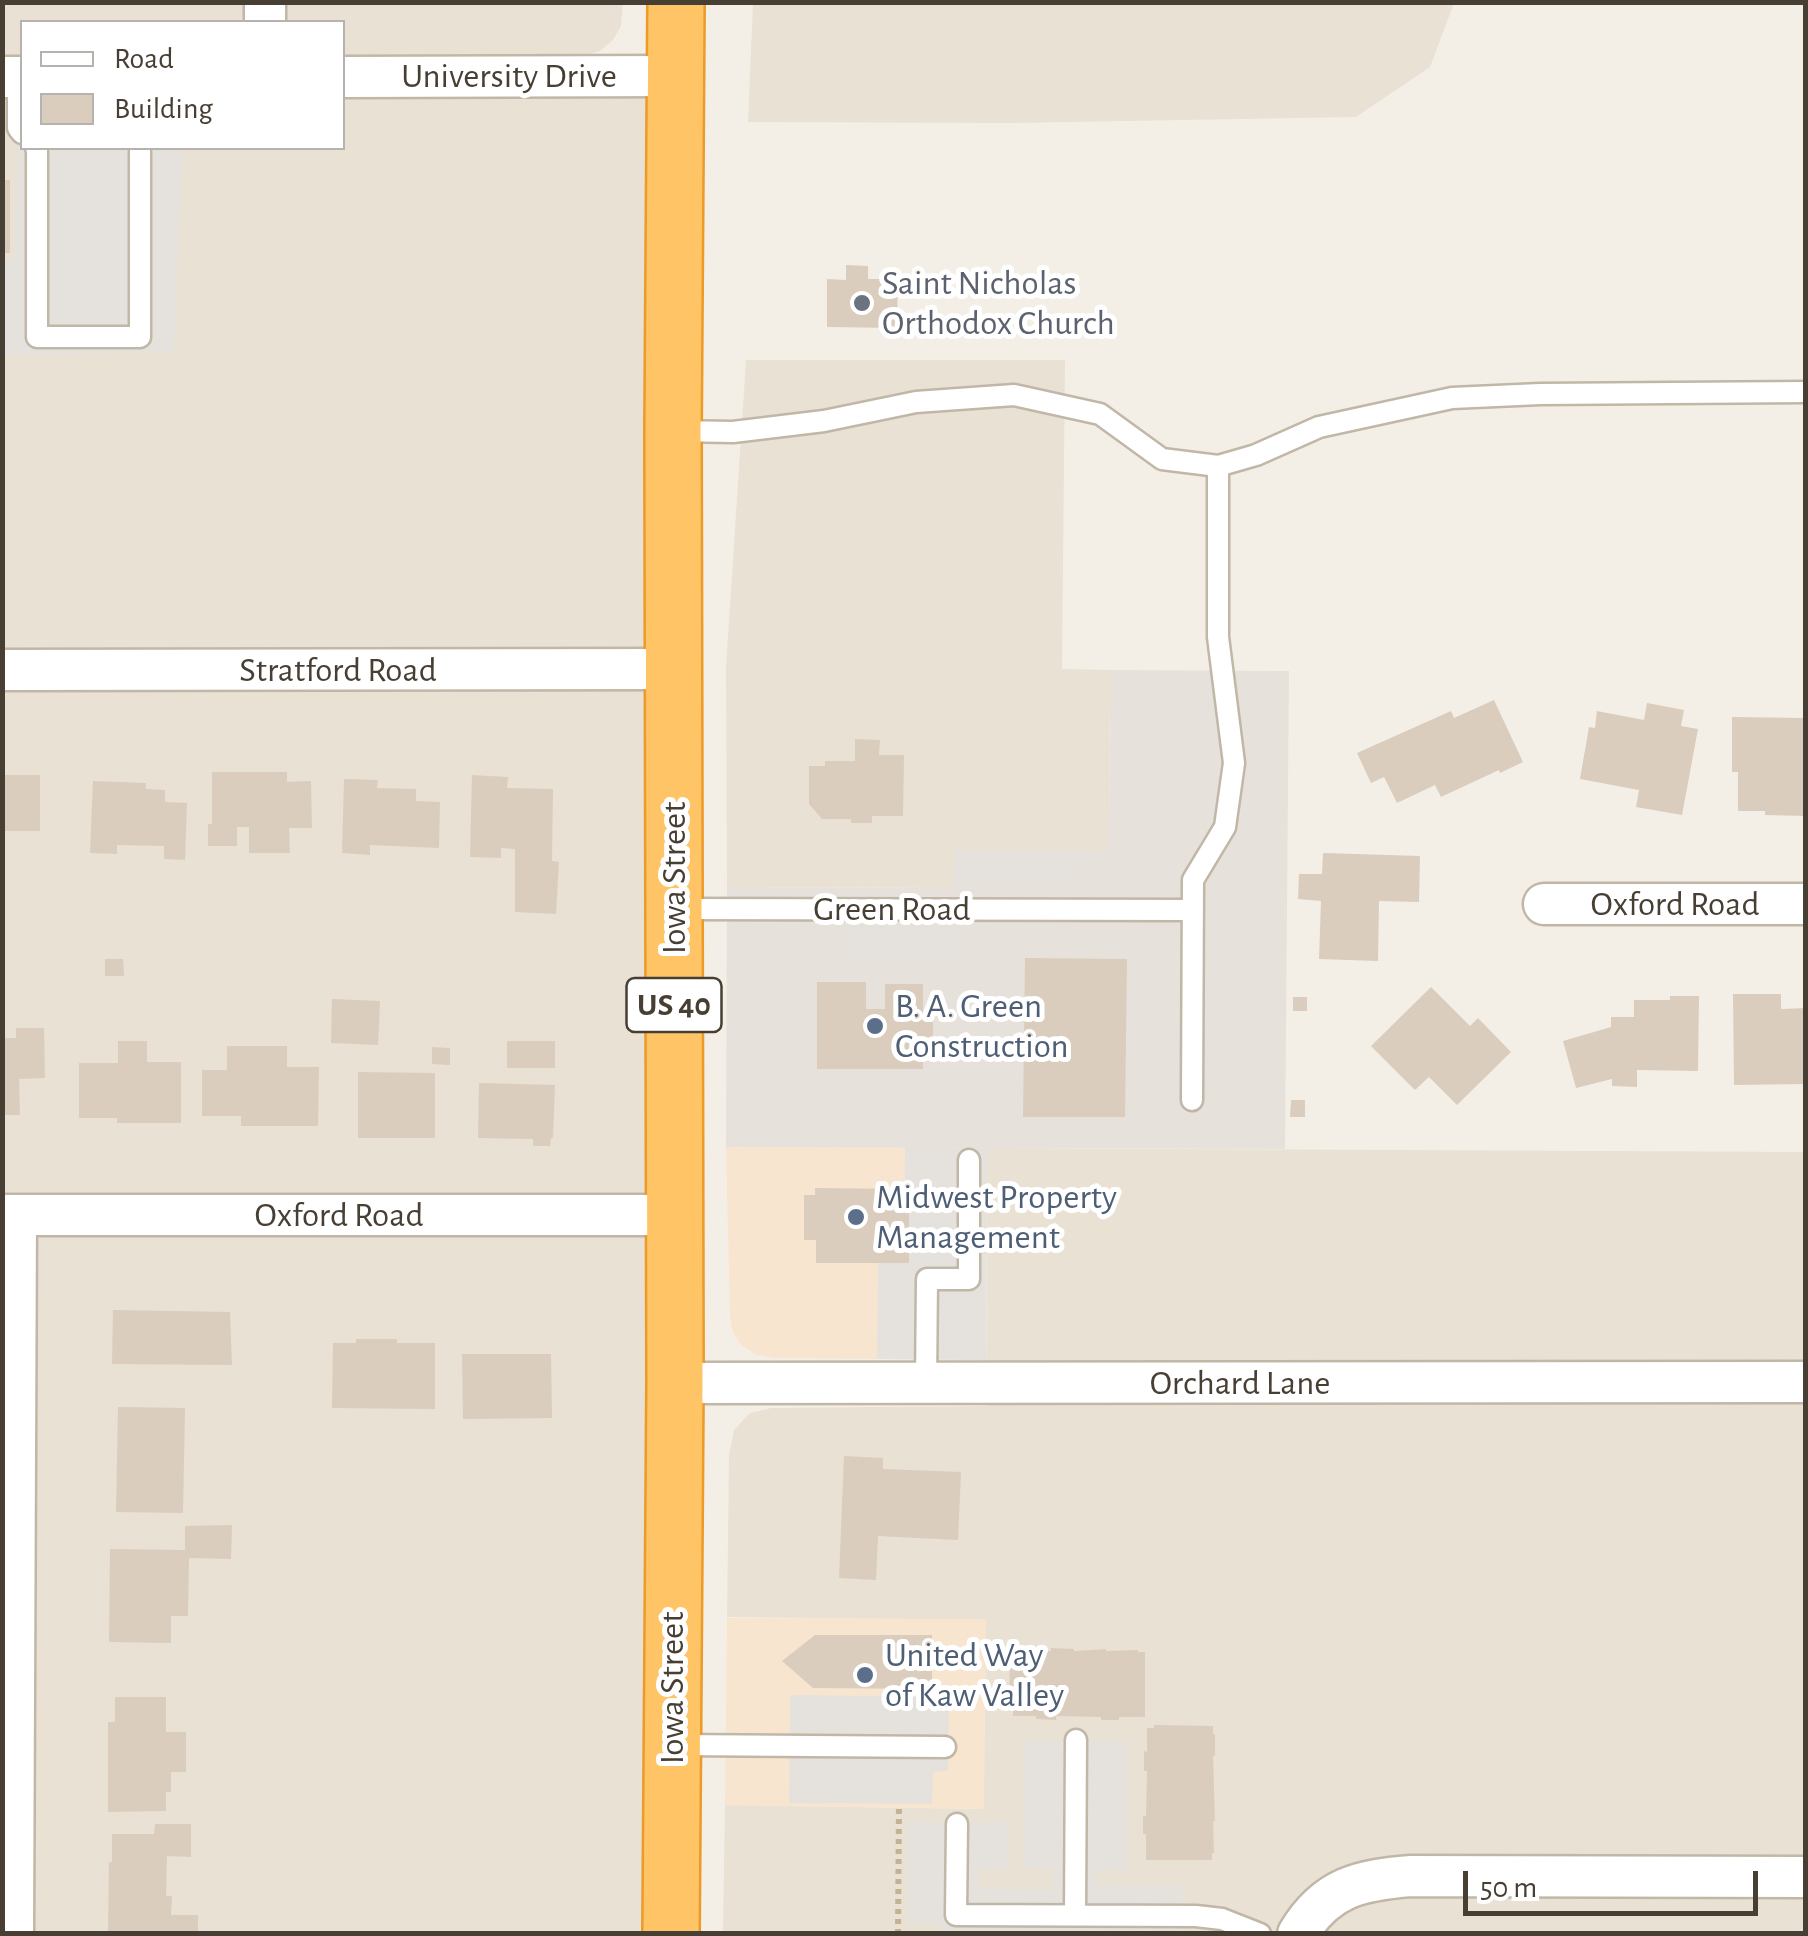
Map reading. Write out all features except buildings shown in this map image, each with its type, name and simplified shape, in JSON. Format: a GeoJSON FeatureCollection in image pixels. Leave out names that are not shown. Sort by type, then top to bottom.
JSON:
{"type":"FeatureCollection","features":[{"type":"Feature","properties":{"kind":"highway","name":"Iowa Street"},"geometry":{"type":"LineString","coordinates":[[670,1934],[675,1383],[676,2]]}},
{"type":"Feature","properties":{"kind":"street","name":"University Drive"},"geometry":{"type":"LineString","coordinates":[[345,77],[676,76]]}},
{"type":"Feature","properties":{"kind":"street","name":"Stratford Road"},"geometry":{"type":"LineString","coordinates":[[2,670],[674,670]]}},
{"type":"Feature","properties":{"kind":"street","name":"Oxford Road"},"geometry":{"type":"LineString","coordinates":[[1544,904],[1806,904]]}},
{"type":"Feature","properties":{"kind":"street","name":"Oxford Road"},"geometry":{"type":"LineString","coordinates":[[10,1215],[675,1215]]}},
{"type":"Feature","properties":{"kind":"street"},"geometry":{"type":"LineString","coordinates":[[10,1215],[13,1934]]}},
{"type":"Feature","properties":{"kind":"street","name":"Orchard Lane"},"geometry":{"type":"LineString","coordinates":[[675,1383],[1806,1382]]}},
{"type":"Feature","properties":{"kind":"street"},"geometry":{"type":"LineString","coordinates":[[1298,1934],[1312,1913],[1330,1897],[1348,1886],[1371,1880],[1410,1876],[1806,1877]]}},
{"type":"Feature","properties":{"kind":"lane"},"geometry":{"type":"LineString","coordinates":[[14,78],[20,130]]}},
{"type":"Feature","properties":{"kind":"lane"},"geometry":{"type":"LineString","coordinates":[[38,150],[37,338],[140,338],[140,150]]}},
{"type":"Feature","properties":{"kind":"lane"},"geometry":{"type":"LineString","coordinates":[[673,431],[733,432],[916,402],[1014,395],[1100,414],[1162,458],[1218,466],[1256,455],[1318,427],[1452,398],[1806,392]]}},
{"type":"Feature","properties":{"kind":"lane"},"geometry":{"type":"LineString","coordinates":[[1192,1100],[1193,880],[1225,827],[1234,763],[1218,637],[1218,466]]}},
{"type":"Feature","properties":{"kind":"lane","name":"Green Road"},"geometry":{"type":"LineString","coordinates":[[674,909],[1193,910]]}},
{"type":"Feature","properties":{"kind":"lane"},"geometry":{"type":"LineString","coordinates":[[926,1383],[927,1279],[969,1279],[969,1160]]}},
{"type":"Feature","properties":{"kind":"lane"},"geometry":{"type":"LineString","coordinates":[[1075,1916],[1076,1740]]}},
{"type":"Feature","properties":{"kind":"lane"},"geometry":{"type":"LineString","coordinates":[[672,1745],[945,1747]]}},
{"type":"Feature","properties":{"kind":"lane"},"geometry":{"type":"LineString","coordinates":[[956,1824],[956,1915],[1196,1916],[1222,1919],[1260,1934]]}},
{"type":"Feature","properties":{"kind":"path"},"geometry":{"type":"LineString","coordinates":[[898,1934],[899,1804]]}},
{"type":"Feature","properties":{"kind":"shaded area"},"geometry":{"type":"Polygon","coordinates":[[[623,2],[621,26],[613,40],[600,51],[584,56],[345,55],[345,20],[20,20],[20,56],[3,56],[2,3],[623,2]]]}},
{"type":"Feature","properties":{"kind":"shaded area"},"geometry":{"type":"Polygon","coordinates":[[[753,2],[1454,3],[1430,67],[1356,117],[1011,123],[748,122],[753,2]]]}},
{"type":"Feature","properties":{"kind":"shaded area"},"geometry":{"type":"Polygon","coordinates":[[[675,76],[671,1933],[3,1933],[2,78],[20,150],[345,150],[345,77],[675,76]]]}},
{"type":"Feature","properties":{"kind":"shaded area"},"geometry":{"type":"Polygon","coordinates":[[[18,138],[20,150],[182,150],[174,352],[3,355],[3,259],[15,259],[18,138]]]}},
{"type":"Feature","properties":{"kind":"shaded area"},"geometry":{"type":"Polygon","coordinates":[[[746,360],[1065,360],[1062,669],[1110,670],[1109,851],[955,851],[955,888],[727,887],[726,667],[746,360]]]}},
{"type":"Feature","properties":{"kind":"shaded area"},"geometry":{"type":"Polygon","coordinates":[[[1110,670],[1289,671],[1285,1149],[726,1147],[727,887],[954,888],[955,851],[1109,851],[1110,670]]]}},
{"type":"Feature","properties":{"kind":"shaded area"},"geometry":{"type":"Polygon","coordinates":[[[955,851],[1079,851],[1079,888],[955,888],[955,851]]]}},
{"type":"Feature","properties":{"kind":"shaded area"},"geometry":{"type":"Polygon","coordinates":[[[849,933],[956,933],[956,965],[849,965],[849,933]]]}},
{"type":"Feature","properties":{"kind":"shaded area"},"geometry":{"type":"Polygon","coordinates":[[[726,1147],[987,1148],[986,1360],[774,1358],[756,1355],[739,1343],[730,1318],[726,1147]]]}},
{"type":"Feature","properties":{"kind":"shaded area"},"geometry":{"type":"Polygon","coordinates":[[[905,1147],[987,1148],[986,1360],[877,1359],[878,1259],[904,1258],[905,1147]]]}},
{"type":"Feature","properties":{"kind":"shaded area"},"geometry":{"type":"Polygon","coordinates":[[[987,1148],[1805,1152],[1805,1933],[1298,1933],[1312,1913],[1297,1901],[1275,1933],[723,1934],[725,1805],[983,1809],[986,1620],[727,1617],[729,1455],[734,1430],[750,1413],[771,1408],[986,1406],[987,1148]]]}},
{"type":"Feature","properties":{"kind":"shaded area"},"geometry":{"type":"Polygon","coordinates":[[[727,1618],[986,1619],[984,1809],[725,1805],[727,1618]]]}},
{"type":"Feature","properties":{"kind":"shaded area"},"geometry":{"type":"Polygon","coordinates":[[[790,1695],[949,1697],[948,1771],[933,1772],[932,1804],[789,1803],[790,1695]]]}},
{"type":"Feature","properties":{"kind":"shaded area"},"geometry":{"type":"Polygon","coordinates":[[[1024,1741],[1128,1741],[1128,1870],[1098,1869],[1097,1885],[1183,1886],[1183,1933],[942,1934],[941,1924],[908,1923],[908,1822],[1009,1822],[1008,1869],[979,1869],[978,1888],[1053,1889],[1053,1868],[1024,1868],[1024,1741]]]}},
{"type":"Feature","properties":{"kind":"place","name":"Saint Nicholas Orthodox Church"},"geometry":{"type":"Point","coordinates":[862,303]}},
{"type":"Feature","properties":{"kind":"place","name":"B. A. Green Construction"},"geometry":{"type":"Point","coordinates":[875,1026]}},
{"type":"Feature","properties":{"kind":"place","name":"Midwest Property Management"},"geometry":{"type":"Point","coordinates":[856,1217]}},
{"type":"Feature","properties":{"kind":"place","name":"United Way of Kaw Valley"},"geometry":{"type":"Point","coordinates":[865,1675]}}]}
